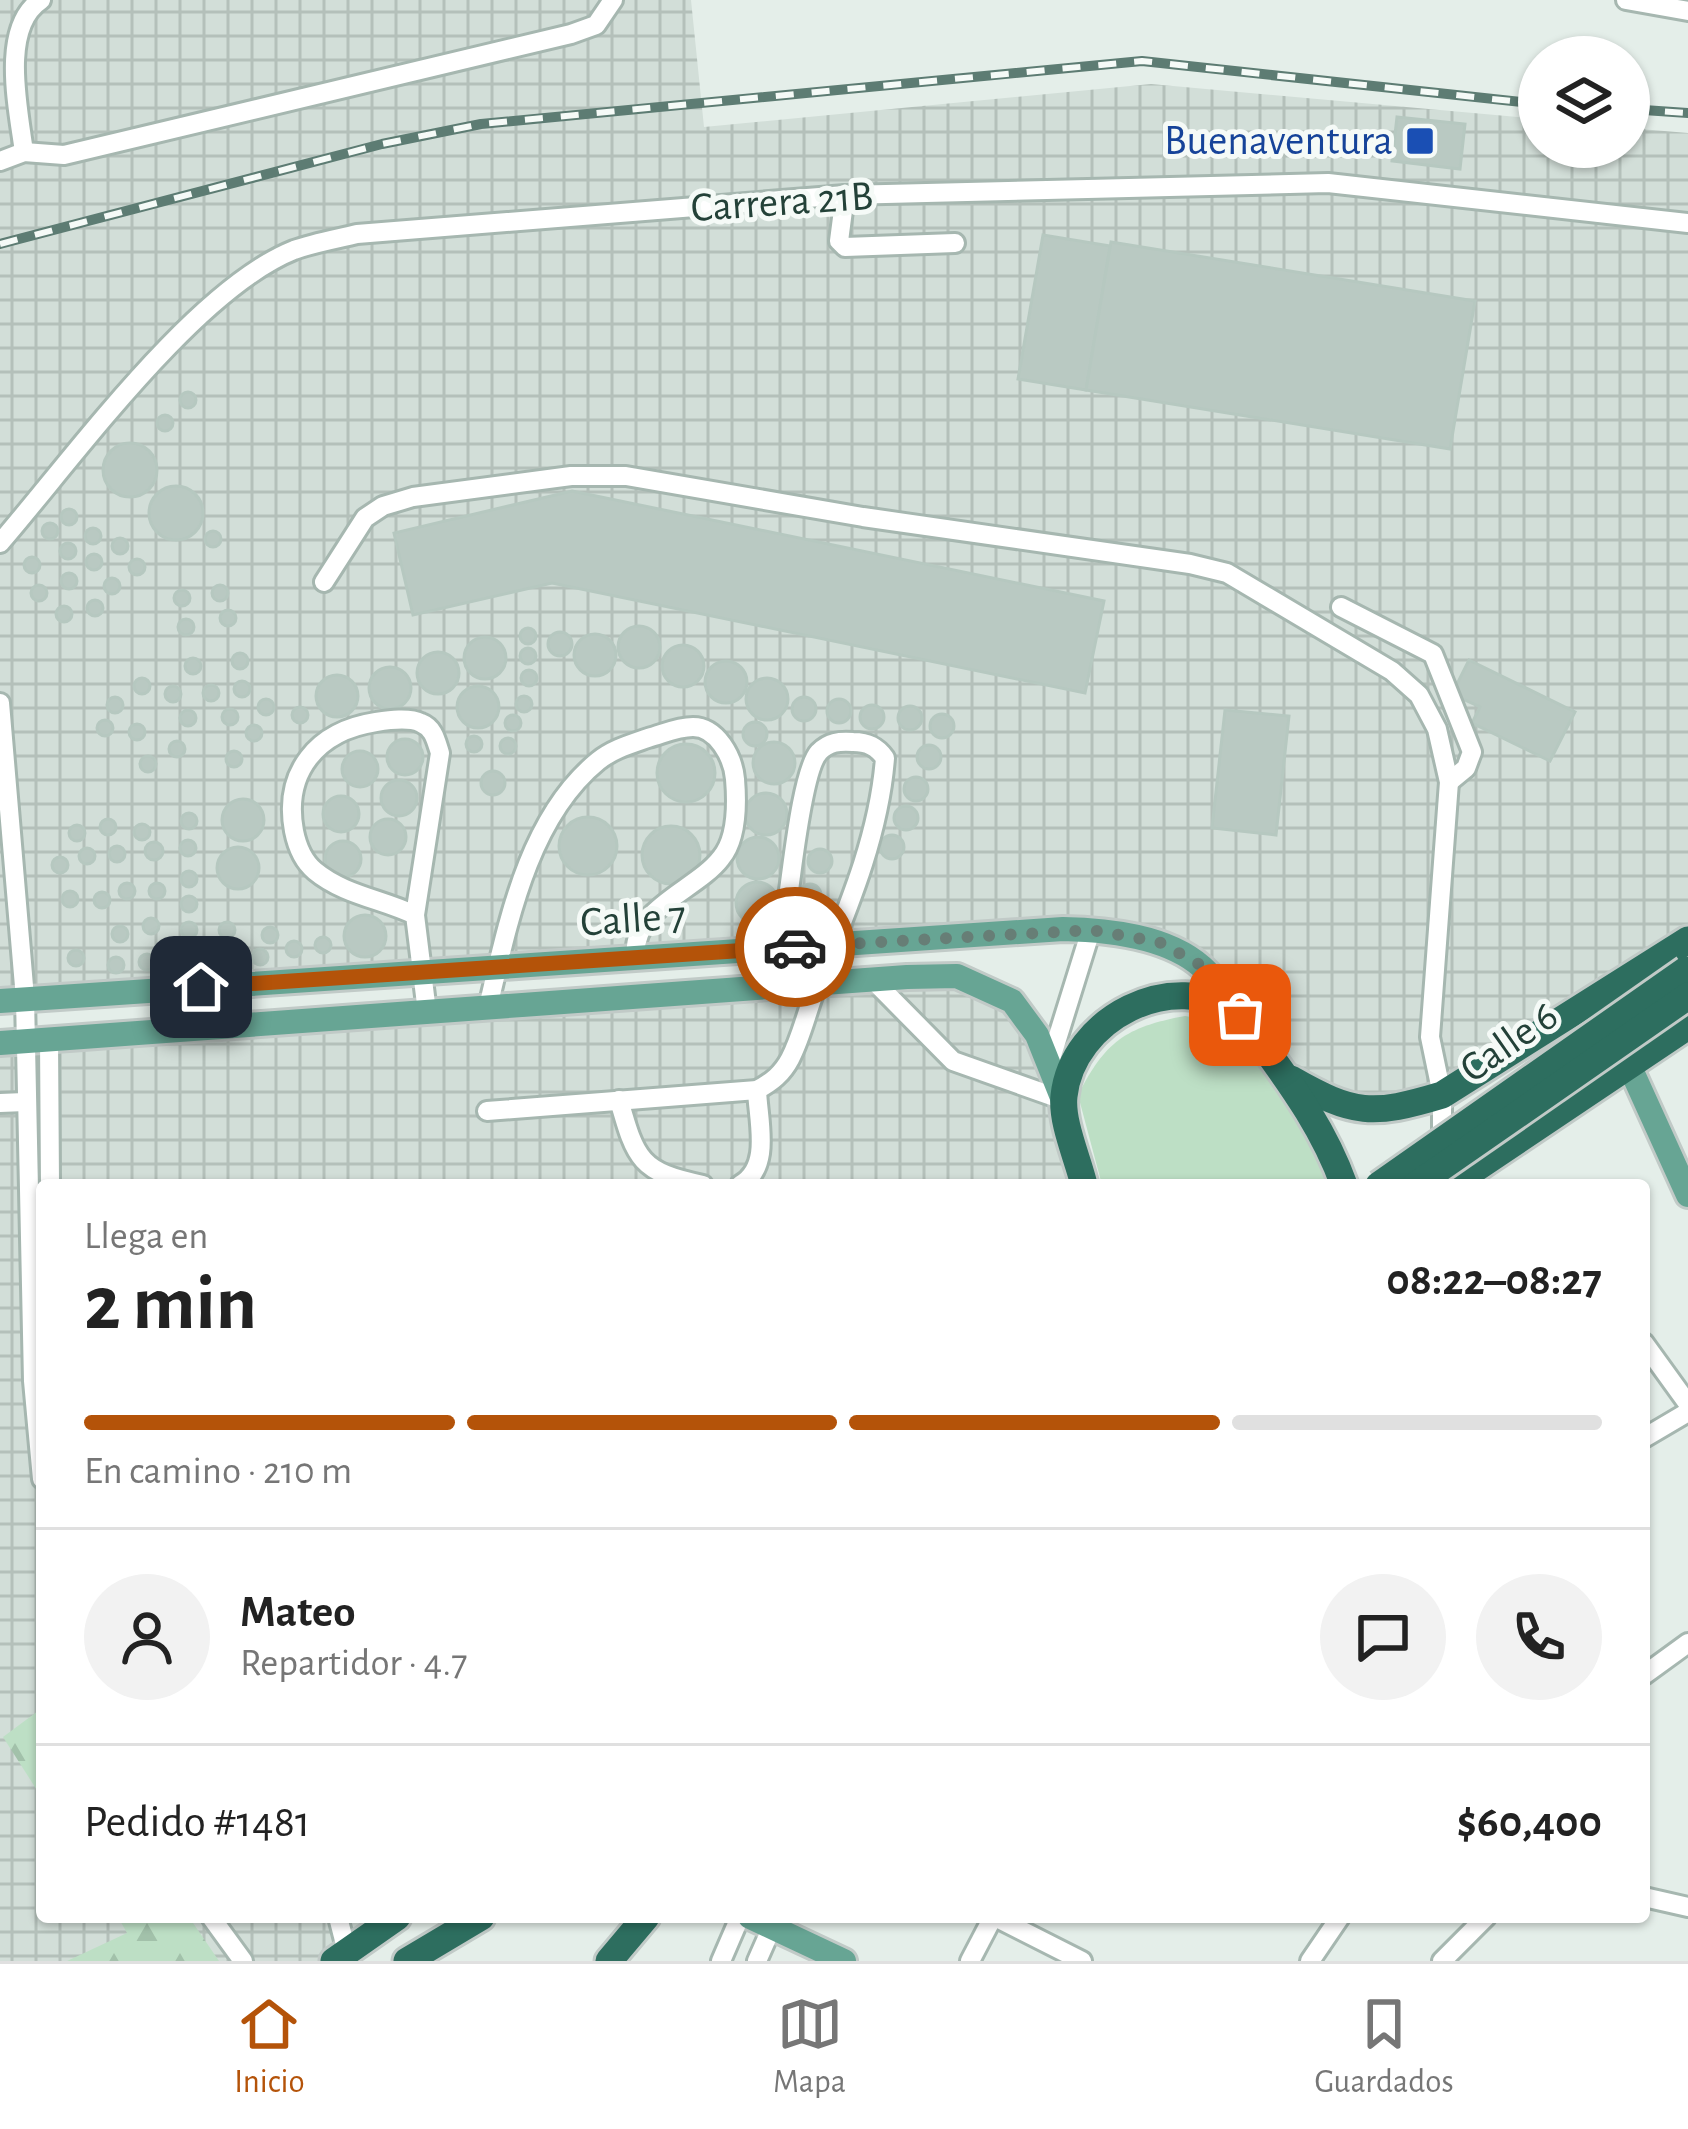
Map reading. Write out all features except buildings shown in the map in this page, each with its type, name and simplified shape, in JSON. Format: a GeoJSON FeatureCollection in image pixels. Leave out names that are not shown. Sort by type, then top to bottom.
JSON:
{"type":"FeatureCollection","features":[{"type":"Feature","properties":{"kind":"highway"},"geometry":{"type":"LineString","coordinates":[[1285,1076],[1340,1107],[1397,1108],[1442,1095],[1688,940]]}},
{"type":"Feature","properties":{"kind":"highway","name":"Calle 6"},"geometry":{"type":"LineString","coordinates":[[1388,1179],[1688,978]]}},
{"type":"Feature","properties":{"kind":"highway","name":"Calle 6"},"geometry":{"type":"LineString","coordinates":[[1424,1179],[1688,978]]}},
{"type":"Feature","properties":{"kind":"highway"},"geometry":{"type":"LineString","coordinates":[[1083,1179],[1063,1100],[1071,1067],[1088,1039],[1113,1016],[1144,1001],[1177,996],[1210,1000],[1240,1015],[1323,1134],[1342,1179]]}},
{"type":"Feature","properties":{"kind":"highway"},"geometry":{"type":"LineString","coordinates":[[1456,1179],[1688,1026]]}},
{"type":"Feature","properties":{"kind":"highway"},"geometry":{"type":"LineString","coordinates":[[340,1956],[388,1923]]}},
{"type":"Feature","properties":{"kind":"highway"},"geometry":{"type":"LineString","coordinates":[[407,1961],[443,1948],[474,1923]]}},
{"type":"Feature","properties":{"kind":"highway"},"geometry":{"type":"LineString","coordinates":[[609,1961],[641,1923]]}},
{"type":"Feature","properties":{"kind":"main road","name":"Calle 7"},"geometry":{"type":"LineString","coordinates":[[12,1000],[636,958],[836,938],[1091,930],[1159,942],[1188,958],[1202,966],[1240,1015]]}},
{"type":"Feature","properties":{"kind":"main road","name":"Calle 7"},"geometry":{"type":"LineString","coordinates":[[25,1042],[957,976],[1012,1001],[1037,1035],[1063,1100]]}},
{"type":"Feature","properties":{"kind":"main road"},"geometry":{"type":"LineString","coordinates":[[1629,1066],[1688,1195]]}},
{"type":"Feature","properties":{"kind":"main road"},"geometry":{"type":"LineString","coordinates":[[763,1923],[844,1961]]}},
{"type":"Feature","properties":{"kind":"street"},"geometry":{"type":"LineString","coordinates":[[24,152],[11,48],[16,24],[40,0]]}},
{"type":"Feature","properties":{"kind":"street"},"geometry":{"type":"LineString","coordinates":[[1626,0],[1688,11]]}},
{"type":"Feature","properties":{"kind":"street"},"geometry":{"type":"LineString","coordinates":[[0,161],[24,152],[64,155],[548,39],[596,25],[610,3]]}},
{"type":"Feature","properties":{"kind":"street","name":"Carrera 21B"},"geometry":{"type":"LineString","coordinates":[[0,543],[164,352],[223,295],[292,251],[357,234],[845,194],[1328,183],[1688,223]]}},
{"type":"Feature","properties":{"kind":"street"},"geometry":{"type":"LineString","coordinates":[[845,194],[838,241],[844,247],[955,243]]}},
{"type":"Feature","properties":{"kind":"street"},"geometry":{"type":"LineString","coordinates":[[324,582],[365,518],[383,506],[413,497],[571,476],[626,476],[1227,573],[1392,670],[1419,695],[1437,729],[1450,782],[1430,1036],[1442,1095],[1447,1179]]}},
{"type":"Feature","properties":{"kind":"street"},"geometry":{"type":"LineString","coordinates":[[1341,608],[1433,654],[1472,752],[1466,768],[1450,782]]}},
{"type":"Feature","properties":{"kind":"street"},"geometry":{"type":"LineString","coordinates":[[0,703],[12,1000],[25,1042],[49,1179]]}},
{"type":"Feature","properties":{"kind":"street"},"geometry":{"type":"LineString","coordinates":[[416,915],[339,887],[310,868],[297,846],[290,810],[296,772],[319,745],[358,725],[420,722],[433,732],[440,753],[416,915],[427,1012]]}},
{"type":"Feature","properties":{"kind":"street"},"geometry":{"type":"LineString","coordinates":[[488,1007],[545,823],[576,783],[617,749],[675,729],[710,730],[735,773],[733,831],[723,856],[648,920],[634,945],[636,958]]}},
{"type":"Feature","properties":{"kind":"street"},"geometry":{"type":"LineString","coordinates":[[487,1111],[757,1090],[776,1079],[789,1061],[836,938],[882,802],[886,758],[878,748],[861,742],[834,742],[822,748],[809,766],[789,890],[797,907],[836,938]]}},
{"type":"Feature","properties":{"kind":"street"},"geometry":{"type":"LineString","coordinates":[[1048,1064],[1091,930]]}},
{"type":"Feature","properties":{"kind":"street"},"geometry":{"type":"LineString","coordinates":[[872,980],[953,1061],[1063,1100]]}},
{"type":"Feature","properties":{"kind":"street"},"geometry":{"type":"LineString","coordinates":[[25,1042],[36,1414]]}},
{"type":"Feature","properties":{"kind":"street"},"geometry":{"type":"LineString","coordinates":[[751,1179],[760,1164],[757,1090]]}},
{"type":"Feature","properties":{"kind":"street"},"geometry":{"type":"LineString","coordinates":[[619,1100],[633,1150],[673,1179]]}},
{"type":"Feature","properties":{"kind":"street"},"geometry":{"type":"LineString","coordinates":[[0,1103],[25,1102]]}},
{"type":"Feature","properties":{"kind":"street"},"geometry":{"type":"LineString","coordinates":[[1650,1352],[1688,1408],[1650,1434]]}},
{"type":"Feature","properties":{"kind":"street"},"geometry":{"type":"LineString","coordinates":[[1650,1672],[1688,1643]]}},
{"type":"Feature","properties":{"kind":"street"},"geometry":{"type":"LineString","coordinates":[[1650,1899],[1688,1907]]}},
{"type":"Feature","properties":{"kind":"street"},"geometry":{"type":"LineString","coordinates":[[215,1923],[243,1961]]}},
{"type":"Feature","properties":{"kind":"street"},"geometry":{"type":"LineString","coordinates":[[338,1923],[340,1956]]}},
{"type":"Feature","properties":{"kind":"street"},"geometry":{"type":"LineString","coordinates":[[721,1961],[737,1923]]}},
{"type":"Feature","properties":{"kind":"street"},"geometry":{"type":"LineString","coordinates":[[757,1961],[761,1923]]}},
{"type":"Feature","properties":{"kind":"street"},"geometry":{"type":"LineString","coordinates":[[970,1961],[991,1923]]}},
{"type":"Feature","properties":{"kind":"street"},"geometry":{"type":"LineString","coordinates":[[1006,1923],[1082,1961]]}},
{"type":"Feature","properties":{"kind":"street"},"geometry":{"type":"LineString","coordinates":[[1310,1961],[1336,1923]]}},
{"type":"Feature","properties":{"kind":"street"},"geometry":{"type":"LineString","coordinates":[[1442,1961],[1480,1923]]}},
{"type":"Feature","properties":{"kind":"shaded area"},"geometry":{"type":"Polygon","coordinates":[[[0,0],[691,0],[704,127],[1151,84],[1518,117],[1518,168],[1650,168],[1650,130],[1688,133],[1688,940],[1397,1109],[1285,1075],[1202,966],[1091,930],[0,1001],[0,0]]]}},
{"type":"Feature","properties":{"kind":"shaded area"},"geometry":{"type":"Polygon","coordinates":[[[907,977],[1012,1001],[1082,1179],[36,1179],[36,1923],[388,1923],[334,1961],[0,1961],[0,1043],[907,977]]]}},
{"type":"Feature","properties":{"kind":"green space"},"geometry":{"type":"Polygon","coordinates":[[[1185,1016],[1220,1022],[1288,1101],[1319,1146],[1327,1179],[1100,1179],[1078,1095],[1108,1050],[1147,1026],[1185,1016]]]}},
{"type":"Feature","properties":{"kind":"green space"},"geometry":{"type":"Polygon","coordinates":[[[36,1712],[36,1789],[3,1737],[36,1712]]]}},
{"type":"Feature","properties":{"kind":"green space"},"geometry":{"type":"Polygon","coordinates":[[[121,1923],[193,1923],[219,1961],[67,1961],[127,1933],[121,1923]]]}},
{"type":"Feature","properties":{"kind":"railway"},"geometry":{"type":"LineString","coordinates":[[0,244],[382,144],[481,124],[1142,61],[1518,102]]}},
{"type":"Feature","properties":{"kind":"railway"},"geometry":{"type":"LineString","coordinates":[[1650,110],[1688,113]]}},
{"type":"Feature","properties":{"kind":"way so far"},"geometry":{"type":"LineString","coordinates":[[795,947],[1091,930],[1159,942],[1202,966],[1240,1015]]}},
{"type":"Feature","properties":{"kind":"place","name":"Buenaventura"},"geometry":{"type":"Point","coordinates":[1420,141]}},
{"type":"Feature","properties":{"kind":"route"},"geometry":{"type":"LineString","coordinates":[[201,987],[795,947]]}}]}
